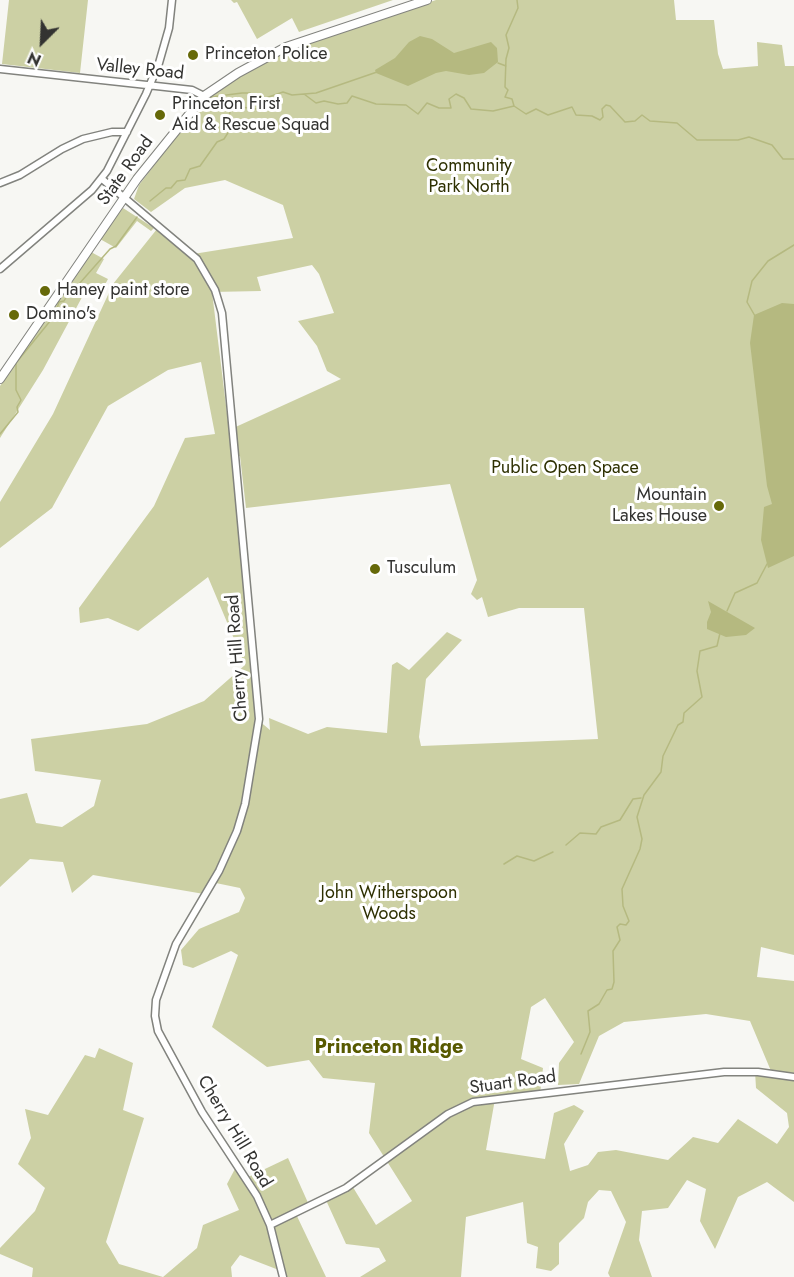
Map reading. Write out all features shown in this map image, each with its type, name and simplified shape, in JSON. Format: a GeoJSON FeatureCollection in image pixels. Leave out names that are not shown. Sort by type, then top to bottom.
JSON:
{"type":"FeatureCollection","features":[{"type":"Feature","properties":{"kind":"highway","name":"State Road"},"geometry":{"type":"LineString","coordinates":[[0,379],[164,143],[204,96],[238,73],[286,47],[427,0]]}},
{"type":"Feature","properties":{"kind":"street"},"geometry":{"type":"LineString","coordinates":[[0,269],[102,179],[150,85],[166,39],[172,0]]}},
{"type":"Feature","properties":{"kind":"street","name":"Valley Road"},"geometry":{"type":"LineString","coordinates":[[0,69],[192,90],[204,96]]}},
{"type":"Feature","properties":{"kind":"street"},"geometry":{"type":"LineString","coordinates":[[0,183],[20,175],[72,144],[105,134],[127,132]]}},
{"type":"Feature","properties":{"kind":"street"},"geometry":{"type":"LineString","coordinates":[[105,134],[123,139]]}},
{"type":"Feature","properties":{"kind":"street","name":"Cherry Hill Road"},"geometry":{"type":"LineString","coordinates":[[102,179],[190,251],[210,279],[219,302],[259,707],[246,794],[237,831],[219,871],[176,944],[156,1000],[155,1016],[158,1030],[202,1112],[247,1180],[270,1225],[283,1277]]}},
{"type":"Feature","properties":{"kind":"street","name":"Stuart Road"},"geometry":{"type":"LineString","coordinates":[[270,1225],[346,1188],[449,1113],[473,1102],[724,1072],[758,1072],[794,1077]]}},
{"type":"Feature","properties":{"kind":"green space"},"geometry":{"type":"Polygon","coordinates":[[[9,0],[88,0],[80,73],[2,64],[9,0]]]}},
{"type":"Feature","properties":{"kind":"green space"},"geometry":{"type":"Polygon","coordinates":[[[231,0],[393,0],[299,32],[292,18],[257,39],[237,2],[234,3],[231,0]]]}},
{"type":"Feature","properties":{"kind":"green space"},"geometry":{"type":"Polygon","coordinates":[[[436,0],[674,0],[676,20],[714,20],[718,54],[723,69],[758,66],[757,42],[782,45],[785,66],[794,66],[794,955],[761,947],[757,977],[794,981],[794,1202],[767,1182],[738,1197],[715,1249],[700,1221],[706,1189],[687,1180],[668,1208],[642,1211],[639,1240],[652,1277],[610,1277],[608,1273],[626,1222],[611,1191],[599,1190],[588,1202],[584,1218],[559,1243],[559,1264],[551,1271],[536,1268],[538,1247],[527,1243],[523,1202],[466,1217],[461,1277],[360,1277],[386,1261],[379,1248],[346,1244],[325,1198],[351,1184],[376,1225],[412,1201],[369,1133],[375,1083],[323,1078],[309,1060],[267,1067],[212,1027],[238,955],[231,951],[193,968],[183,965],[181,950],[199,929],[239,912],[245,898],[240,888],[211,882],[204,894],[93,875],[72,893],[63,862],[30,859],[0,887],[0,799],[27,793],[36,823],[62,827],[94,806],[101,780],[35,771],[31,739],[147,724],[204,701],[245,665],[208,577],[138,631],[108,618],[80,623],[79,608],[154,506],[185,438],[215,434],[201,362],[168,370],[108,406],[52,508],[0,548],[0,502],[53,414],[113,284],[157,229],[187,255],[293,238],[283,205],[225,180],[185,188],[151,212],[134,199],[139,185],[202,103],[248,70],[303,45],[436,0]],[[312,265],[257,277],[261,291],[212,292],[229,430],[341,379],[327,371],[317,346],[298,321],[334,313],[319,274],[312,265]],[[240,456],[235,458],[258,720],[270,730],[269,718],[308,734],[327,727],[387,733],[392,665],[397,662],[409,670],[447,632],[462,640],[426,679],[419,737],[421,746],[598,739],[584,608],[519,608],[488,617],[482,597],[477,600],[471,594],[477,580],[450,484],[246,508],[240,456]],[[545,998],[531,1007],[521,1059],[543,1068],[540,1094],[495,1099],[486,1150],[545,1159],[554,1113],[574,1105],[584,1111],[564,1144],[570,1171],[588,1165],[598,1152],[616,1150],[668,1160],[693,1137],[718,1143],[738,1119],[777,1144],[789,1127],[787,1113],[756,1088],[755,1071],[771,1071],[750,1021],[706,1014],[624,1022],[599,1036],[579,1084],[558,1085],[559,1063],[574,1042],[545,998]]]}},
{"type":"Feature","properties":{"kind":"green space"},"geometry":{"type":"Polygon","coordinates":[[[123,208],[154,228],[151,231],[137,221],[116,248],[100,239],[123,208]]]}},
{"type":"Feature","properties":{"kind":"green space"},"geometry":{"type":"Polygon","coordinates":[[[91,252],[104,259],[96,273],[108,279],[101,292],[88,286],[43,370],[0,438],[0,386],[91,252]]]}},
{"type":"Feature","properties":{"kind":"green space"},"geometry":{"type":"Polygon","coordinates":[[[99,1048],[133,1063],[123,1110],[144,1118],[106,1242],[119,1264],[163,1277],[32,1277],[33,1268],[0,1254],[0,1248],[35,1211],[45,1188],[18,1164],[31,1138],[25,1109],[48,1115],[85,1055],[95,1058],[99,1048]]]}},
{"type":"Feature","properties":{"kind":"green space"},"geometry":{"type":"Polygon","coordinates":[[[288,1158],[309,1205],[295,1212],[326,1277],[285,1277],[284,1272],[240,1255],[231,1267],[232,1277],[163,1277],[197,1248],[203,1225],[239,1210],[227,1184],[237,1165],[246,1178],[288,1158]]]}},
{"type":"Feature","properties":{"kind":"shaded area"},"geometry":{"type":"Polygon","coordinates":[[[420,36],[432,39],[454,53],[491,42],[497,48],[498,62],[484,73],[469,75],[446,71],[436,73],[408,86],[376,73],[375,70],[395,58],[409,42],[420,36]]]}},
{"type":"Feature","properties":{"kind":"shaded area"},"geometry":{"type":"Polygon","coordinates":[[[782,303],[794,304],[794,556],[768,568],[761,540],[764,507],[772,504],[767,486],[750,343],[754,315],[782,303]]]}},
{"type":"Feature","properties":{"kind":"shaded area"},"geometry":{"type":"Polygon","coordinates":[[[708,601],[755,628],[746,635],[726,637],[707,629],[711,612],[708,601]]]}},
{"type":"Feature","properties":{"kind":"waterway"},"geometry":{"type":"LineString","coordinates":[[514,106],[512,99],[505,97],[508,90],[505,87],[506,59],[509,48],[506,35],[518,8],[517,0]]}},
{"type":"Feature","properties":{"kind":"waterway"},"geometry":{"type":"LineString","coordinates":[[498,63],[506,66]]}},
{"type":"Feature","properties":{"kind":"waterway"},"geometry":{"type":"LineString","coordinates":[[211,97],[250,93],[260,100],[283,92],[292,95],[316,93],[377,72]]}},
{"type":"Feature","properties":{"kind":"waterway"},"geometry":{"type":"LineString","coordinates":[[304,94],[316,103],[324,101],[347,103],[352,96],[376,104],[406,105],[418,114],[427,103],[439,108],[451,108],[449,99],[456,94],[464,98],[471,109],[493,111],[514,106],[526,114],[536,109],[548,115],[572,107],[576,115],[592,116],[600,120],[603,117],[602,109],[606,105],[610,106],[625,122],[635,121],[642,115],[650,121],[677,123],[697,140],[738,140],[749,137],[772,145],[783,159],[794,159]]}},
{"type":"Feature","properties":{"kind":"waterway"},"geometry":{"type":"LineString","coordinates":[[150,201],[166,188],[171,188],[177,181],[185,180],[190,169],[200,166],[217,142],[224,139],[231,128],[229,116],[233,106],[256,109],[265,103],[265,99]]}},
{"type":"Feature","properties":{"kind":"waterway"},"geometry":{"type":"LineString","coordinates":[[0,434],[18,412],[17,407],[21,400],[16,390],[16,363],[55,315],[59,302],[64,301],[72,287],[79,284],[110,249],[116,246],[137,217]]}},
{"type":"Feature","properties":{"kind":"waterway"},"geometry":{"type":"LineString","coordinates":[[755,316],[747,302],[752,281],[768,261],[794,245]]}},
{"type":"Feature","properties":{"kind":"waterway"},"geometry":{"type":"LineString","coordinates":[[727,611],[735,593],[757,583],[767,564]]}},
{"type":"Feature","properties":{"kind":"waterway"},"geometry":{"type":"LineString","coordinates":[[581,1054],[590,1032],[588,1011],[599,1004],[607,990],[612,989],[614,982],[613,951],[620,940],[617,927],[620,924],[626,925],[629,921],[623,906],[622,889],[640,849],[642,839],[637,817],[644,795],[661,772],[663,756],[678,725],[683,722],[684,713],[702,697],[697,671],[700,651],[717,646],[720,633]]}},
{"type":"Feature","properties":{"kind":"waterway"},"geometry":{"type":"LineString","coordinates":[[566,845],[580,833],[596,834],[601,827],[620,820],[633,799],[641,798]]}},
{"type":"Feature","properties":{"kind":"waterway"},"geometry":{"type":"LineString","coordinates":[[504,864],[517,856],[534,861],[553,852]]}},
{"type":"Feature","properties":{"kind":"place","name":"Princeton Police"},"geometry":{"type":"Point","coordinates":[193,55]}},
{"type":"Feature","properties":{"kind":"place","name":"Princeton First Aid & Rescue Squad"},"geometry":{"type":"Point","coordinates":[160,115]}},
{"type":"Feature","properties":{"kind":"place","name":"Haney paint store"},"geometry":{"type":"Point","coordinates":[45,291]}},
{"type":"Feature","properties":{"kind":"place","name":"Domino's"},"geometry":{"type":"Point","coordinates":[14,315]}},
{"type":"Feature","properties":{"kind":"place","name":"Mountain Lakes House"},"geometry":{"type":"Point","coordinates":[719,506]}},
{"type":"Feature","properties":{"kind":"place","name":"Tusculum"},"geometry":{"type":"Point","coordinates":[375,569]}},
{"type":"Feature","properties":{"kind":"district","name":"Princeton Ridge"},"geometry":{"type":"Point","coordinates":[389,1048]}},
{"type":"Feature","properties":{"kind":"park label","name":"Community Park North"},"geometry":{"type":"Point","coordinates":[469,177]}},
{"type":"Feature","properties":{"kind":"park label","name":"Public Open Space"},"geometry":{"type":"Point","coordinates":[565,469]}},
{"type":"Feature","properties":{"kind":"park label","name":"John Witherspoon Woods"},"geometry":{"type":"Point","coordinates":[389,904]}}]}
